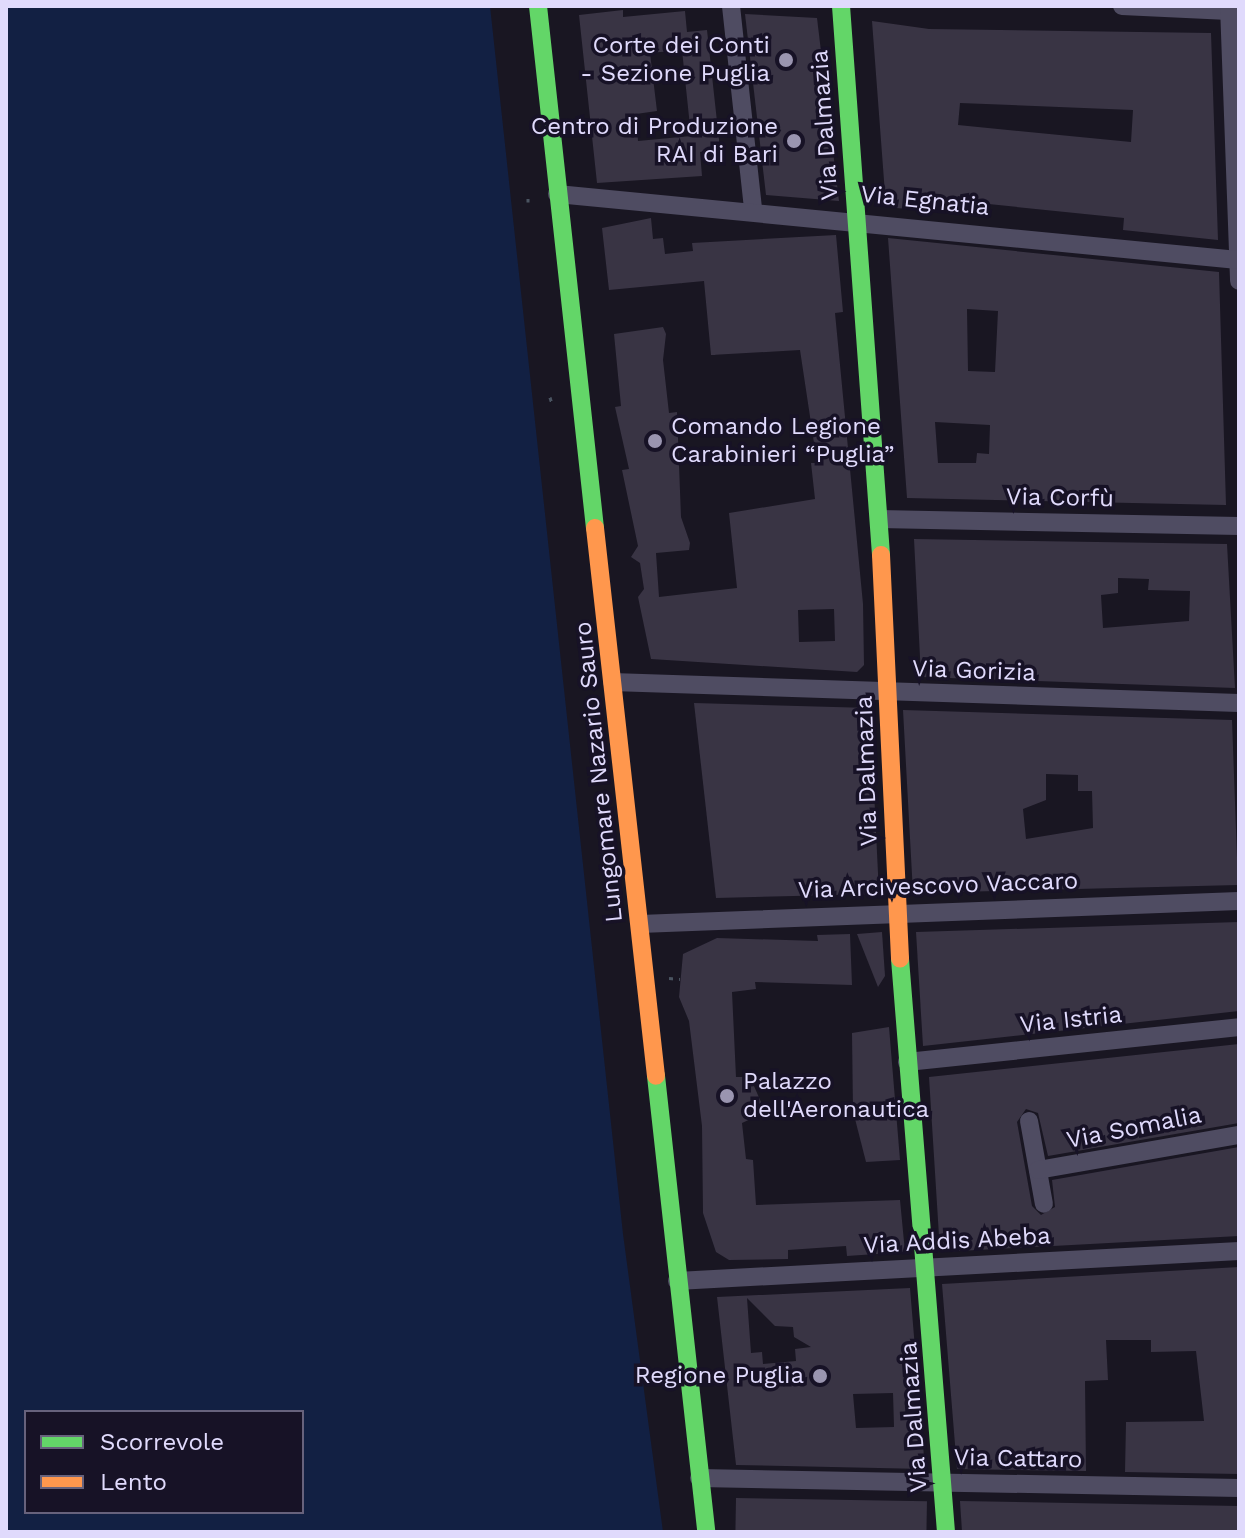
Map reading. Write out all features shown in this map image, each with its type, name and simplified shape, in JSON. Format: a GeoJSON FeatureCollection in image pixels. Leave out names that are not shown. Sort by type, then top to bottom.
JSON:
{"type":"FeatureCollection","features":[{"type":"Feature","properties":{"kind":"main road","name":"Lungomare Nazario Sauro"},"geometry":{"type":"LineString","coordinates":[[538,6],[706,1532]]}},
{"type":"Feature","properties":{"kind":"main road","name":"Via Dalmazia"},"geometry":{"type":"LineString","coordinates":[[841,6],[879,519],[896,910],[946,1532]]}},
{"type":"Feature","properties":{"kind":"street"},"geometry":{"type":"LineString","coordinates":[[731,6],[753,209]]}},
{"type":"Feature","properties":{"kind":"street"},"geometry":{"type":"LineString","coordinates":[[1122,6],[1229,8],[1239,281]]}},
{"type":"Feature","properties":{"kind":"street","name":"Via Egnatia"},"geometry":{"type":"LineString","coordinates":[[557,194],[856,218],[1238,260]]}},
{"type":"Feature","properties":{"kind":"street","name":"Via Corfù"},"geometry":{"type":"LineString","coordinates":[[879,519],[1239,526]]}},
{"type":"Feature","properties":{"kind":"street","name":"Via Gorizia"},"geometry":{"type":"LineString","coordinates":[[612,682],[1239,703]]}},
{"type":"Feature","properties":{"kind":"street","name":"Via Arcivescovo Vaccaro"},"geometry":{"type":"LineString","coordinates":[[640,924],[896,910],[1239,901]]}},
{"type":"Feature","properties":{"kind":"street","name":"Via Istria"},"geometry":{"type":"LineString","coordinates":[[907,1062],[1239,1027]]}},
{"type":"Feature","properties":{"kind":"street","name":"Via Somalia"},"geometry":{"type":"LineString","coordinates":[[1029,1121],[1044,1204]]}},
{"type":"Feature","properties":{"kind":"street","name":"Via Somalia"},"geometry":{"type":"LineString","coordinates":[[1038,1170],[1239,1135]]}},
{"type":"Feature","properties":{"kind":"street","name":"Via Addis Abeba"},"geometry":{"type":"LineString","coordinates":[[677,1281],[1239,1251]]}},
{"type":"Feature","properties":{"kind":"street","name":"Via Cattaro"},"geometry":{"type":"LineString","coordinates":[[699,1478],[1239,1488]]}},
{"type":"Feature","properties":{"kind":"path"},"geometry":{"type":"LineString","coordinates":[[550,397],[552,404]]}},
{"type":"Feature","properties":{"kind":"path"},"geometry":{"type":"LineString","coordinates":[[665,977],[680,979]]}},
{"type":"Feature","properties":{"kind":"water"},"geometry":{"type":"Polygon","coordinates":[[[6,6],[490,6],[623,1234],[663,1532],[6,1532],[6,6]]]}},
{"type":"Feature","properties":{"kind":"building"},"geometry":{"type":"Polygon","coordinates":[[[623,10],[623,17],[685,11],[687,32],[707,30],[720,149],[700,152],[702,176],[597,183],[579,15],[623,10]],[[682,50],[650,53],[657,111],[636,114],[638,141],[691,136],[682,50]]]}},
{"type":"Feature","properties":{"kind":"building"},"geometry":{"type":"Polygon","coordinates":[[[745,14],[817,18],[839,201],[766,195],[745,14]]]}},
{"type":"Feature","properties":{"kind":"building"},"geometry":{"type":"Polygon","coordinates":[[[872,21],[929,29],[1211,33],[1218,240],[1123,230],[1124,218],[920,197],[918,210],[886,207],[872,21]],[[960,103],[958,125],[1131,142],[1133,110],[960,103]]]}},
{"type":"Feature","properties":{"kind":"building"},"geometry":{"type":"Polygon","coordinates":[[[651,218],[653,239],[663,238],[665,254],[693,251],[692,243],[836,235],[843,312],[835,313],[863,604],[864,665],[857,672],[651,659],[638,597],[644,589],[640,563],[631,557],[638,546],[622,470],[629,469],[615,407],[621,406],[614,334],[663,327],[666,334],[663,360],[669,413],[677,412],[681,517],[690,543],[689,550],[656,553],[659,597],[737,588],[729,513],[815,499],[811,463],[817,463],[800,350],[711,355],[704,281],[609,290],[602,228],[651,218]],[[834,609],[798,610],[799,642],[835,641],[834,609]]]}},
{"type":"Feature","properties":{"kind":"building"},"geometry":{"type":"Polygon","coordinates":[[[888,238],[1219,272],[1226,505],[907,498],[888,238]],[[967,309],[968,371],[995,372],[998,311],[967,309]],[[935,422],[938,463],[976,463],[977,453],[989,454],[990,425],[935,422]]]}},
{"type":"Feature","properties":{"kind":"building"},"geometry":{"type":"Polygon","coordinates":[[[914,539],[1227,544],[1235,688],[921,677],[914,539]],[[1118,578],[1118,593],[1101,595],[1103,628],[1189,621],[1190,591],[1148,590],[1149,579],[1118,578]]]}},
{"type":"Feature","properties":{"kind":"building"},"geometry":{"type":"Polygon","coordinates":[[[694,703],[870,708],[879,894],[716,898],[694,703]]]}},
{"type":"Feature","properties":{"kind":"building"},"geometry":{"type":"Polygon","coordinates":[[[903,710],[1232,720],[1238,885],[913,893],[903,710]],[[1046,774],[1046,800],[1023,809],[1026,839],[1093,828],[1092,791],[1078,791],[1078,775],[1046,774]]]}},
{"type":"Feature","properties":{"kind":"building"},"geometry":{"type":"Polygon","coordinates":[[[1239,922],[1239,1011],[923,1046],[916,932],[1239,922]]]}},
{"type":"Feature","properties":{"kind":"building"},"geometry":{"type":"Polygon","coordinates":[[[882,932],[885,976],[878,987],[857,934],[882,932]]]}},
{"type":"Feature","properties":{"kind":"building","name":"Palazzo dell'Aeronautica"},"geometry":{"type":"Polygon","coordinates":[[[850,934],[852,985],[755,982],[756,989],[732,992],[736,1077],[750,1077],[761,1102],[755,1117],[742,1123],[746,1159],[753,1160],[756,1205],[900,1200],[905,1252],[847,1256],[846,1246],[788,1250],[788,1259],[729,1260],[716,1252],[703,1213],[702,1126],[689,1021],[679,997],[683,954],[717,938],[818,941],[817,935],[850,934]]]}},
{"type":"Feature","properties":{"kind":"building"},"geometry":{"type":"Polygon","coordinates":[[[889,1027],[900,1160],[866,1162],[853,1111],[852,1033],[889,1027]]]}},
{"type":"Feature","properties":{"kind":"building"},"geometry":{"type":"Polygon","coordinates":[[[1239,1044],[1239,1123],[1048,1156],[1038,1113],[1026,1109],[1017,1122],[1032,1206],[1041,1215],[1055,1207],[1052,1180],[1239,1147],[1239,1236],[940,1252],[929,1077],[1239,1044]]]}},
{"type":"Feature","properties":{"kind":"building"},"geometry":{"type":"Polygon","coordinates":[[[1239,1267],[1239,1474],[1125,1472],[1126,1422],[1204,1421],[1196,1351],[1151,1352],[1151,1340],[1106,1340],[1108,1380],[1085,1381],[1086,1471],[957,1469],[942,1284],[1239,1267]]]}},
{"type":"Feature","properties":{"kind":"building"},"geometry":{"type":"Polygon","coordinates":[[[910,1288],[925,1469],[736,1465],[717,1297],[910,1288]],[[747,1298],[751,1353],[762,1352],[763,1364],[796,1361],[795,1349],[811,1347],[794,1337],[793,1327],[775,1326],[747,1298]],[[893,1393],[853,1394],[856,1428],[894,1427],[893,1393]]]}},
{"type":"Feature","properties":{"kind":"building"},"geometry":{"type":"Polygon","coordinates":[[[736,1498],[927,1501],[926,1532],[735,1532],[736,1498]]]}},
{"type":"Feature","properties":{"kind":"building"},"geometry":{"type":"Polygon","coordinates":[[[960,1501],[1239,1506],[1239,1532],[962,1532],[960,1501]]]}},
{"type":"Feature","properties":{"kind":"traffic: fast"},"geometry":{"type":"LineString","coordinates":[[538,6],[595,528]]}},
{"type":"Feature","properties":{"kind":"traffic: fast"},"geometry":{"type":"LineString","coordinates":[[841,6],[881,555]]}},
{"type":"Feature","properties":{"kind":"traffic: fast"},"geometry":{"type":"LineString","coordinates":[[900,959],[946,1532]]}},
{"type":"Feature","properties":{"kind":"traffic: fast"},"geometry":{"type":"LineString","coordinates":[[656,1076],[706,1532]]}},
{"type":"Feature","properties":{"kind":"traffic: slow"},"geometry":{"type":"LineString","coordinates":[[595,528],[656,1076]]}},
{"type":"Feature","properties":{"kind":"traffic: slow"},"geometry":{"type":"LineString","coordinates":[[881,555],[900,959]]}},
{"type":"Feature","properties":{"kind":"place","name":"Corte dei Conti - Sezione Puglia"},"geometry":{"type":"Point","coordinates":[786,60]}},
{"type":"Feature","properties":{"kind":"place","name":"Centro di Produzione RAI di Bari"},"geometry":{"type":"Point","coordinates":[794,141]}},
{"type":"Feature","properties":{"kind":"place","name":"Comando Legione Carabinieri “Puglia”"},"geometry":{"type":"Point","coordinates":[655,441]}},
{"type":"Feature","properties":{"kind":"place","name":"Palazzo dell'Aeronautica"},"geometry":{"type":"Point","coordinates":[727,1096]}},
{"type":"Feature","properties":{"kind":"place","name":"Regione Puglia"},"geometry":{"type":"Point","coordinates":[820,1376]}}]}
